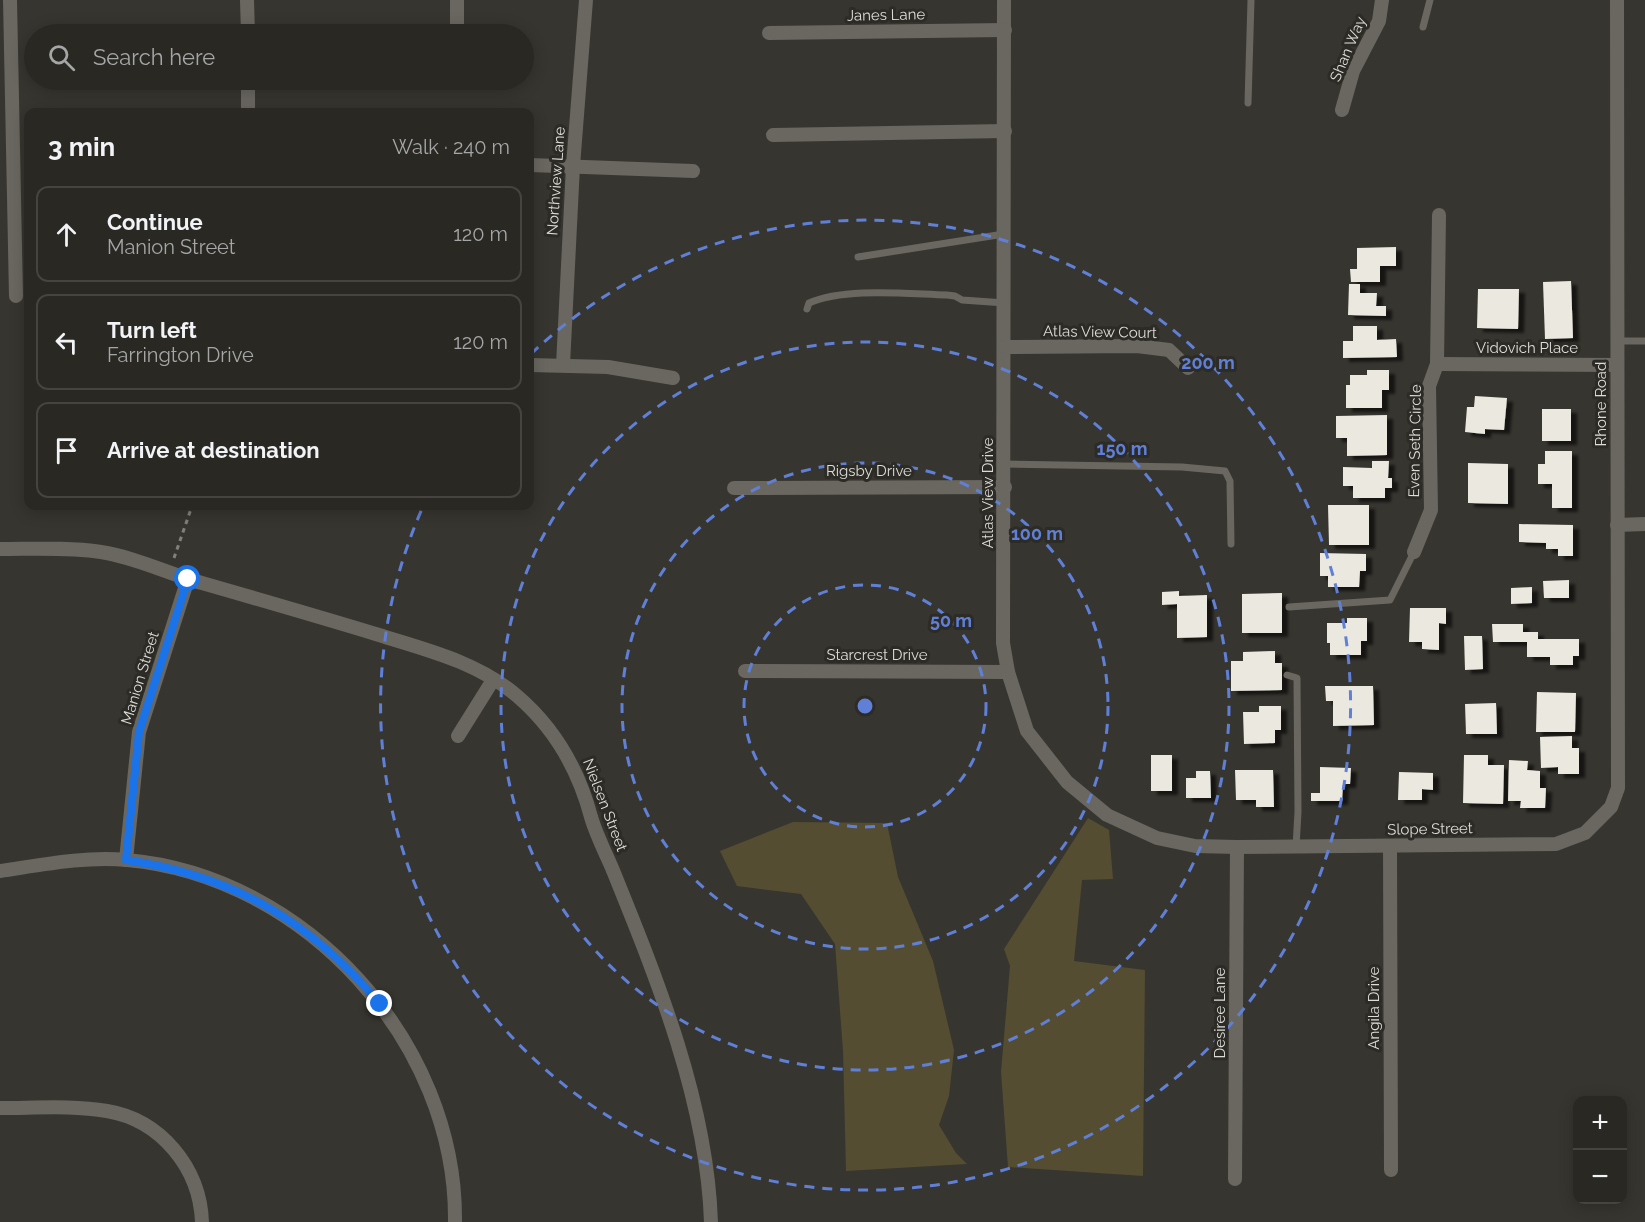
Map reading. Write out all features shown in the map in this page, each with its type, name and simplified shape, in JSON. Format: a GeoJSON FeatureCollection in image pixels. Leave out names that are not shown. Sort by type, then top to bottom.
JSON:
{"type":"FeatureCollection","features":[{"type":"Feature","properties":{"kind":"street"},"geometry":{"type":"LineString","coordinates":[[10,0],[16,296]]}},
{"type":"Feature","properties":{"kind":"street"},"geometry":{"type":"LineString","coordinates":[[248,0],[248,24]]}},
{"type":"Feature","properties":{"kind":"street"},"geometry":{"type":"LineString","coordinates":[[457,0],[457,24]]}},
{"type":"Feature","properties":{"kind":"street","name":"Northview Lane"},"geometry":{"type":"LineString","coordinates":[[562,365],[573,166],[586,0]]}},
{"type":"Feature","properties":{"kind":"street","name":"Atlas View Drive"},"geometry":{"type":"LineString","coordinates":[[1004,0],[1003,643],[1008,672],[1027,731],[1067,782],[1107,814],[1157,838],[1195,846],[1237,847]]}},
{"type":"Feature","properties":{"kind":"street","name":"Shan Way"},"geometry":{"type":"LineString","coordinates":[[1342,110],[1353,71],[1379,21],[1382,0]]}},
{"type":"Feature","properties":{"kind":"street","name":"Rhone Road"},"geometry":{"type":"LineString","coordinates":[[1611,807],[1618,788],[1617,0]]}},
{"type":"Feature","properties":{"kind":"street","name":"Janes Lane"},"geometry":{"type":"LineString","coordinates":[[769,33],[1005,30]]}},
{"type":"Feature","properties":{"kind":"street"},"geometry":{"type":"LineString","coordinates":[[248,90],[248,108]]}},
{"type":"Feature","properties":{"kind":"street"},"geometry":{"type":"LineString","coordinates":[[772,135],[1005,131]]}},
{"type":"Feature","properties":{"kind":"street"},"geometry":{"type":"LineString","coordinates":[[534,165],[693,171]]}},
{"type":"Feature","properties":{"kind":"street","name":"Even Seth Circle"},"geometry":{"type":"LineString","coordinates":[[1414,552],[1431,510],[1429,386],[1437,364],[1439,215]]}},
{"type":"Feature","properties":{"kind":"street","name":"Atlas View Court"},"geometry":{"type":"LineString","coordinates":[[1005,347],[1137,346],[1169,350],[1188,368]]}},
{"type":"Feature","properties":{"kind":"street","name":"Vidovich Place"},"geometry":{"type":"LineString","coordinates":[[1437,364],[1617,365]]}},
{"type":"Feature","properties":{"kind":"street"},"geometry":{"type":"LineString","coordinates":[[534,365],[608,367],[674,378]]}},
{"type":"Feature","properties":{"kind":"street","name":"Rigsby Drive"},"geometry":{"type":"LineString","coordinates":[[734,488],[1005,487]]}},
{"type":"Feature","properties":{"kind":"street"},"geometry":{"type":"LineString","coordinates":[[1617,525],[1645,524]]}},
{"type":"Feature","properties":{"kind":"street","name":"Nielsen Street"},"geometry":{"type":"LineString","coordinates":[[0,549],[102,552],[452,658],[474,667],[514,693],[548,727],[561,745],[582,786],[591,816],[658,981],[695,1107],[707,1173],[711,1222]]}},
{"type":"Feature","properties":{"kind":"street","name":"Manion Street"},"geometry":{"type":"LineString","coordinates":[[126,860],[139,732],[188,579]]}},
{"type":"Feature","properties":{"kind":"street","name":"Starcrest Drive"},"geometry":{"type":"LineString","coordinates":[[746,671],[1008,672]]}},
{"type":"Feature","properties":{"kind":"street"},"geometry":{"type":"LineString","coordinates":[[458,736],[494,680]]}},
{"type":"Feature","properties":{"kind":"street","name":"Slope Street"},"geometry":{"type":"LineString","coordinates":[[1237,847],[1556,844],[1585,833],[1611,807]]}},
{"type":"Feature","properties":{"kind":"street","name":"Angila Drive"},"geometry":{"type":"LineString","coordinates":[[1389,846],[1391,1170]]}},
{"type":"Feature","properties":{"kind":"street","name":"Desiree Lane"},"geometry":{"type":"LineString","coordinates":[[1235,1179],[1237,847]]}},
{"type":"Feature","properties":{"kind":"street"},"geometry":{"type":"LineString","coordinates":[[0,871],[68,862],[126,860],[155,864],[213,881],[268,906],[317,940],[361,981],[380,1004],[422,1075],[433,1101],[449,1162],[455,1222]]}},
{"type":"Feature","properties":{"kind":"street"},"geometry":{"type":"LineString","coordinates":[[0,1108],[91,1109],[116,1113],[139,1122],[166,1141],[186,1167],[199,1197],[202,1222]]}},
{"type":"Feature","properties":{"kind":"lane"},"geometry":{"type":"LineString","coordinates":[[1248,103],[1251,0]]}},
{"type":"Feature","properties":{"kind":"lane"},"geometry":{"type":"LineString","coordinates":[[1423,27],[1430,0]]}},
{"type":"Feature","properties":{"kind":"lane"},"geometry":{"type":"LineString","coordinates":[[858,257],[1005,234]]}},
{"type":"Feature","properties":{"kind":"lane"},"geometry":{"type":"LineString","coordinates":[[807,309],[809,303],[820,298],[861,294],[947,295],[962,300],[1005,303]]}},
{"type":"Feature","properties":{"kind":"lane"},"geometry":{"type":"LineString","coordinates":[[1617,341],[1645,341]]}},
{"type":"Feature","properties":{"kind":"lane"},"geometry":{"type":"LineString","coordinates":[[1005,464],[1182,467],[1226,471],[1230,481],[1231,544]]}},
{"type":"Feature","properties":{"kind":"lane"},"geometry":{"type":"LineString","coordinates":[[1289,606],[1390,600],[1414,552]]}},
{"type":"Feature","properties":{"kind":"lane"},"geometry":{"type":"LineString","coordinates":[[1287,675],[1298,678],[1296,848]]}},
{"type":"Feature","properties":{"kind":"path"},"geometry":{"type":"LineString","coordinates":[[169,573],[191,510]]}},
{"type":"Feature","properties":{"kind":"shaded area"},"geometry":{"type":"Polygon","coordinates":[[[1088,818],[1109,830],[1113,879],[1082,880],[1074,961],[1145,970],[1143,1176],[1008,1167],[1001,1072],[1010,966],[1004,949],[1088,818]]]}},
{"type":"Feature","properties":{"kind":"shaded area"},"geometry":{"type":"Polygon","coordinates":[[[793,822],[887,823],[898,877],[933,961],[954,1050],[949,1096],[939,1125],[956,1153],[967,1164],[846,1171],[843,1051],[835,944],[801,894],[737,886],[720,851],[793,822]]]}},
{"type":"Feature","properties":{"kind":"building"},"geometry":{"type":"Polygon","coordinates":[[[1396,247],[1396,266],[1380,266],[1380,282],[1351,282],[1350,269],[1357,269],[1357,248],[1396,247]]]}},
{"type":"Feature","properties":{"kind":"building"},"geometry":{"type":"Polygon","coordinates":[[[1571,281],[1573,338],[1545,339],[1543,282],[1571,281]]]}},
{"type":"Feature","properties":{"kind":"building"},"geometry":{"type":"Polygon","coordinates":[[[1349,284],[1360,284],[1360,293],[1377,293],[1376,306],[1386,306],[1386,316],[1348,315],[1349,284]]]}},
{"type":"Feature","properties":{"kind":"building"},"geometry":{"type":"Polygon","coordinates":[[[1478,289],[1519,289],[1518,329],[1477,328],[1478,289]]]}},
{"type":"Feature","properties":{"kind":"building"},"geometry":{"type":"Polygon","coordinates":[[[1353,326],[1377,326],[1377,340],[1396,339],[1397,357],[1343,358],[1343,341],[1353,341],[1353,326]]]}},
{"type":"Feature","properties":{"kind":"building"},"geometry":{"type":"Polygon","coordinates":[[[1367,370],[1389,370],[1389,390],[1382,390],[1382,408],[1346,408],[1346,385],[1350,385],[1350,375],[1367,375],[1367,370]]]}},
{"type":"Feature","properties":{"kind":"building"},"geometry":{"type":"Polygon","coordinates":[[[1475,396],[1507,398],[1504,430],[1485,429],[1485,434],[1465,432],[1467,407],[1474,407],[1475,396]]]}},
{"type":"Feature","properties":{"kind":"building"},"geometry":{"type":"Polygon","coordinates":[[[1542,409],[1571,409],[1571,441],[1542,441],[1542,409]]]}},
{"type":"Feature","properties":{"kind":"building"},"geometry":{"type":"Polygon","coordinates":[[[1387,415],[1387,455],[1347,456],[1347,438],[1336,438],[1336,416],[1387,415]]]}},
{"type":"Feature","properties":{"kind":"building"},"geometry":{"type":"Polygon","coordinates":[[[1545,451],[1572,451],[1572,508],[1552,508],[1552,484],[1538,484],[1538,464],[1545,464],[1545,451]]]}},
{"type":"Feature","properties":{"kind":"building"},"geometry":{"type":"Polygon","coordinates":[[[1372,461],[1389,461],[1388,478],[1392,478],[1392,488],[1385,488],[1385,498],[1353,498],[1353,486],[1343,486],[1343,467],[1372,468],[1372,461]]]}},
{"type":"Feature","properties":{"kind":"building"},"geometry":{"type":"Polygon","coordinates":[[[1468,463],[1508,464],[1508,504],[1468,503],[1468,463]]]}},
{"type":"Feature","properties":{"kind":"building"},"geometry":{"type":"Polygon","coordinates":[[[1328,505],[1369,505],[1369,545],[1329,545],[1328,505]]]}},
{"type":"Feature","properties":{"kind":"building"},"geometry":{"type":"Polygon","coordinates":[[[1519,524],[1573,525],[1573,556],[1558,556],[1558,549],[1546,549],[1546,543],[1519,542],[1519,524]]]}},
{"type":"Feature","properties":{"kind":"building"},"geometry":{"type":"Polygon","coordinates":[[[1320,553],[1366,554],[1366,571],[1360,571],[1359,587],[1328,587],[1328,576],[1320,576],[1320,553]]]}},
{"type":"Feature","properties":{"kind":"building"},"geometry":{"type":"Polygon","coordinates":[[[1569,580],[1569,598],[1544,598],[1543,581],[1569,580]]]}},
{"type":"Feature","properties":{"kind":"building"},"geometry":{"type":"Polygon","coordinates":[[[1532,587],[1532,603],[1511,604],[1511,588],[1532,587]]]}},
{"type":"Feature","properties":{"kind":"building"},"geometry":{"type":"Polygon","coordinates":[[[1179,591],[1179,596],[1207,595],[1207,637],[1177,638],[1177,604],[1162,605],[1162,592],[1179,591]]]}},
{"type":"Feature","properties":{"kind":"building"},"geometry":{"type":"Polygon","coordinates":[[[1282,593],[1282,633],[1242,633],[1242,594],[1282,593]]]}},
{"type":"Feature","properties":{"kind":"building"},"geometry":{"type":"Polygon","coordinates":[[[1410,608],[1446,608],[1446,624],[1439,623],[1439,650],[1422,649],[1422,642],[1409,642],[1410,608]]]}},
{"type":"Feature","properties":{"kind":"building"},"geometry":{"type":"Polygon","coordinates":[[[1347,618],[1367,618],[1367,641],[1361,641],[1361,655],[1330,655],[1330,643],[1327,643],[1327,623],[1347,623],[1347,618]]]}},
{"type":"Feature","properties":{"kind":"building"},"geometry":{"type":"Polygon","coordinates":[[[1492,624],[1523,624],[1523,632],[1538,632],[1538,639],[1579,639],[1579,656],[1573,656],[1573,665],[1550,665],[1550,657],[1527,657],[1527,642],[1493,642],[1492,624]]]}},
{"type":"Feature","properties":{"kind":"building"},"geometry":{"type":"Polygon","coordinates":[[[1464,636],[1482,636],[1483,669],[1465,670],[1464,636]]]}},
{"type":"Feature","properties":{"kind":"building"},"geometry":{"type":"Polygon","coordinates":[[[1275,651],[1275,663],[1282,663],[1282,690],[1231,691],[1231,661],[1243,661],[1243,652],[1275,651]]]}},
{"type":"Feature","properties":{"kind":"building"},"geometry":{"type":"Polygon","coordinates":[[[1325,686],[1373,686],[1374,725],[1333,726],[1333,701],[1326,701],[1325,686]]]}},
{"type":"Feature","properties":{"kind":"building"},"geometry":{"type":"Polygon","coordinates":[[[1537,692],[1576,693],[1575,732],[1536,732],[1537,692]]]}},
{"type":"Feature","properties":{"kind":"building"},"geometry":{"type":"Polygon","coordinates":[[[1496,703],[1497,734],[1466,734],[1465,704],[1496,703]]]}},
{"type":"Feature","properties":{"kind":"building"},"geometry":{"type":"Polygon","coordinates":[[[1259,706],[1281,706],[1281,730],[1275,730],[1275,743],[1244,744],[1243,712],[1259,712],[1259,706]]]}},
{"type":"Feature","properties":{"kind":"building"},"geometry":{"type":"Polygon","coordinates":[[[1572,736],[1572,748],[1579,748],[1579,774],[1558,774],[1558,767],[1541,768],[1540,737],[1572,736]]]}},
{"type":"Feature","properties":{"kind":"building"},"geometry":{"type":"Polygon","coordinates":[[[1151,755],[1172,755],[1172,791],[1151,791],[1151,755]]]}},
{"type":"Feature","properties":{"kind":"building"},"geometry":{"type":"Polygon","coordinates":[[[1464,755],[1488,755],[1488,765],[1504,765],[1503,804],[1463,803],[1464,755]]]}},
{"type":"Feature","properties":{"kind":"building"},"geometry":{"type":"Polygon","coordinates":[[[1509,760],[1528,761],[1527,770],[1540,771],[1540,788],[1546,788],[1545,808],[1520,808],[1521,801],[1508,801],[1509,760]]]}},
{"type":"Feature","properties":{"kind":"building"},"geometry":{"type":"Polygon","coordinates":[[[1320,767],[1351,768],[1350,784],[1343,784],[1342,801],[1311,801],[1311,793],[1320,793],[1320,767]]]}},
{"type":"Feature","properties":{"kind":"building"},"geometry":{"type":"Polygon","coordinates":[[[1235,770],[1273,770],[1274,807],[1256,807],[1256,800],[1236,800],[1235,770]]]}},
{"type":"Feature","properties":{"kind":"building"},"geometry":{"type":"Polygon","coordinates":[[[1196,771],[1210,771],[1211,798],[1186,798],[1186,778],[1196,778],[1196,771]]]}},
{"type":"Feature","properties":{"kind":"building"},"geometry":{"type":"Polygon","coordinates":[[[1399,772],[1433,773],[1433,790],[1422,789],[1422,800],[1398,800],[1399,772]]]}},
{"type":"Feature","properties":{"kind":"route"},"geometry":{"type":"LineString","coordinates":[[188,579],[139,732],[126,860],[155,864],[213,881],[268,906],[293,922],[340,960],[380,1004]]}}]}
